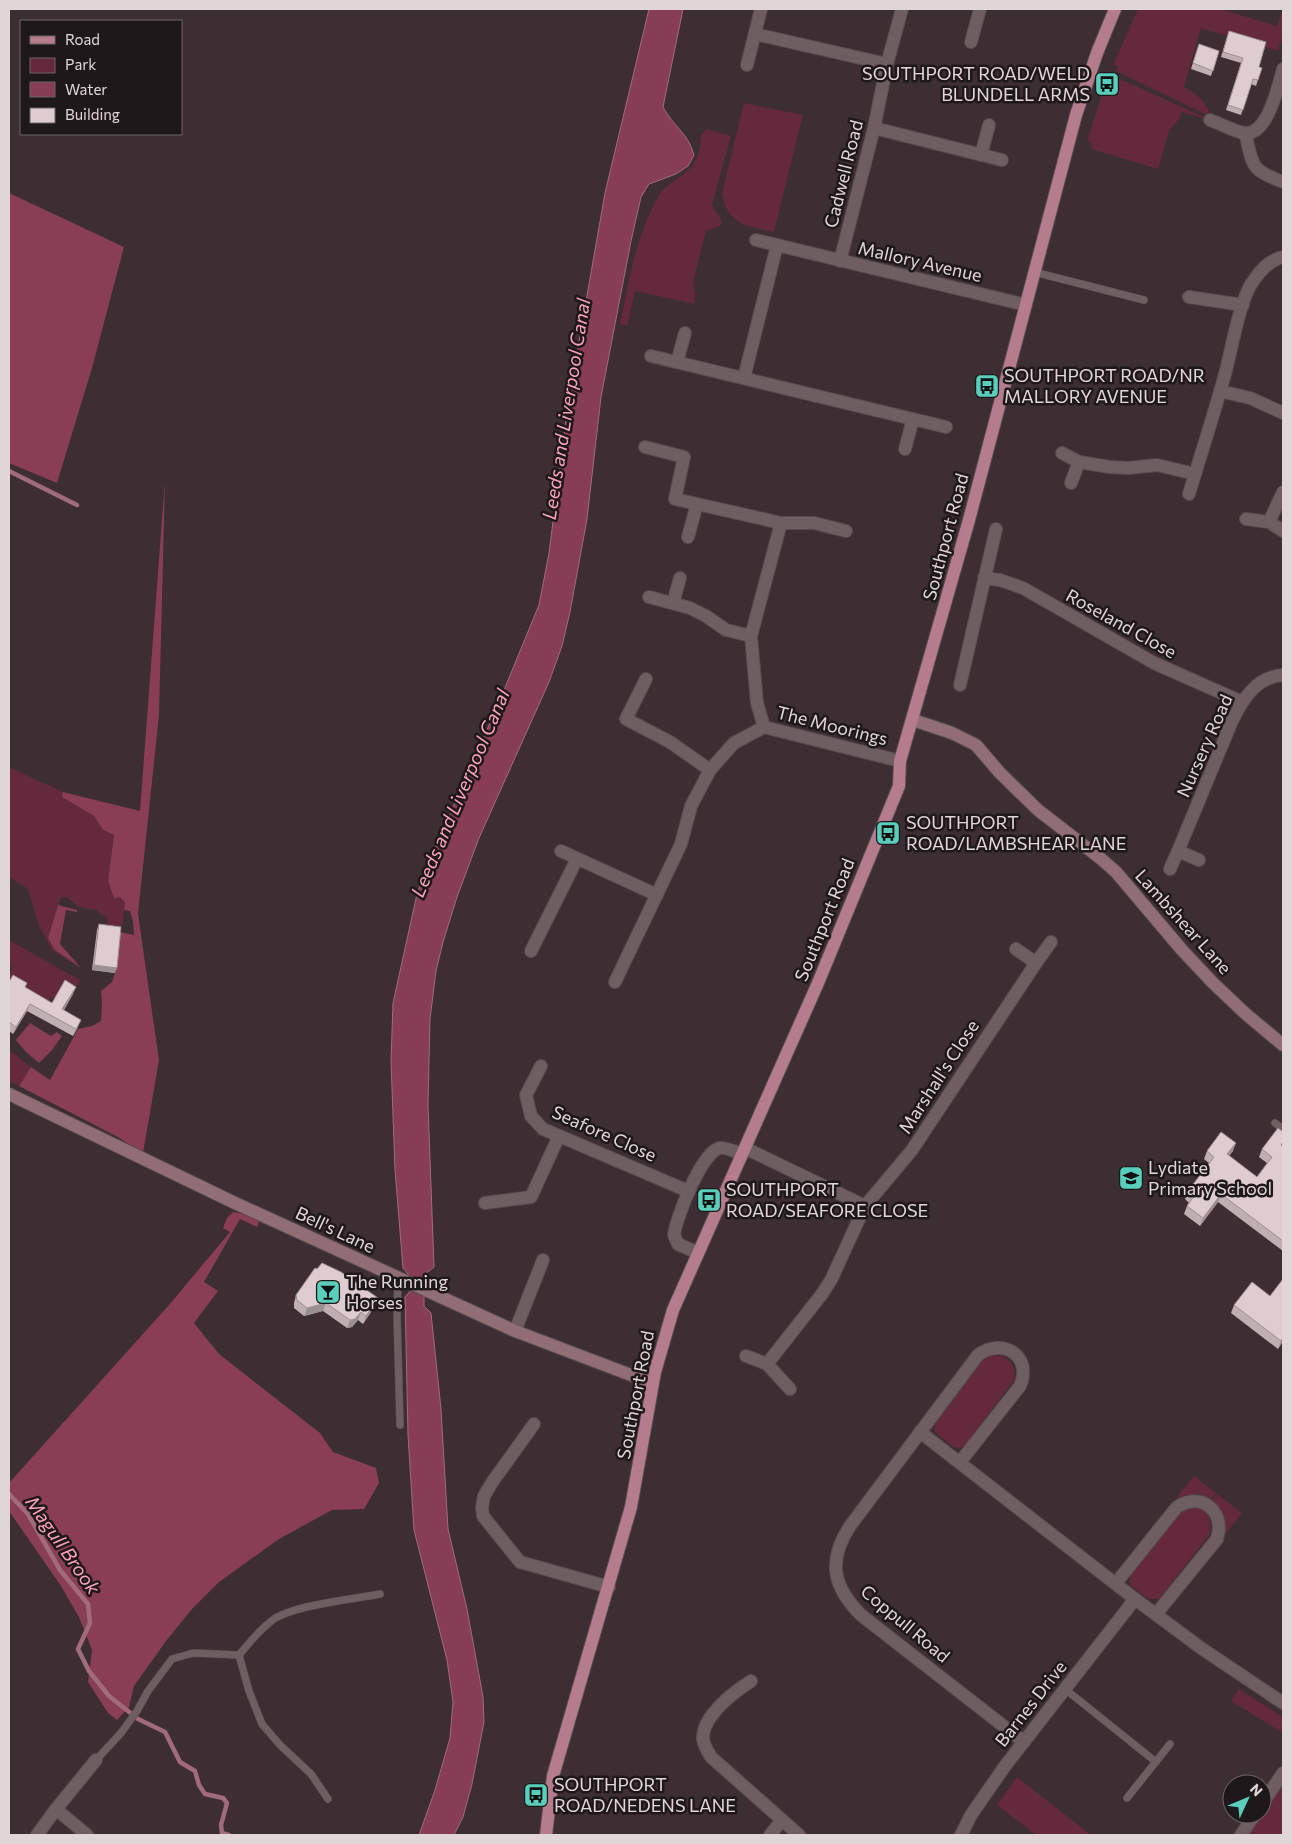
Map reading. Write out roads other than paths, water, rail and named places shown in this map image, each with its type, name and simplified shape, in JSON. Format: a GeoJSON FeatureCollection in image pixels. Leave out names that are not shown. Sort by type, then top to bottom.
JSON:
{"type":"FeatureCollection","features":[{"type":"Feature","properties":{"kind":"main road","name":"Southport Road"},"geometry":{"type":"LineString","coordinates":[[546,1835],[553,1776],[631,1507],[659,1352],[673,1310],[818,983],[899,786],[900,761],[913,720],[1079,108],[1097,53],[1115,9]]}},
{"type":"Feature","properties":{"kind":"street"},"geometry":{"type":"LineString","coordinates":[[747,65],[761,9]]}},
{"type":"Feature","properties":{"kind":"street","name":"Cadwell Road"},"geometry":{"type":"LineString","coordinates":[[840,260],[902,9]]}},
{"type":"Feature","properties":{"kind":"street"},"geometry":{"type":"LineString","coordinates":[[972,42],[980,9]]}},
{"type":"Feature","properties":{"kind":"street"},"geometry":{"type":"LineString","coordinates":[[755,34],[887,64]]}},
{"type":"Feature","properties":{"kind":"street"},"geometry":{"type":"LineString","coordinates":[[1210,120],[1245,133],[1255,130],[1264,122],[1270,111],[1283,69]]}},
{"type":"Feature","properties":{"kind":"street"},"geometry":{"type":"LineString","coordinates":[[981,155],[989,125]]}},
{"type":"Feature","properties":{"kind":"street"},"geometry":{"type":"LineString","coordinates":[[874,128],[1002,160]]}},
{"type":"Feature","properties":{"kind":"street"},"geometry":{"type":"LineString","coordinates":[[1245,133],[1254,166],[1264,175],[1283,182]]}},
{"type":"Feature","properties":{"kind":"street","name":"Mallory Avenue"},"geometry":{"type":"LineString","coordinates":[[756,240],[1026,305]]}},
{"type":"Feature","properties":{"kind":"street"},"geometry":{"type":"LineString","coordinates":[[744,378],[777,245]]}},
{"type":"Feature","properties":{"kind":"street"},"geometry":{"type":"LineString","coordinates":[[1189,494],[1243,306],[1250,288],[1257,276],[1274,259],[1283,257]]}},
{"type":"Feature","properties":{"kind":"street"},"geometry":{"type":"LineString","coordinates":[[1189,297],[1243,306]]}},
{"type":"Feature","properties":{"kind":"street"},"geometry":{"type":"LineString","coordinates":[[677,362],[685,333]]}},
{"type":"Feature","properties":{"kind":"street"},"geometry":{"type":"LineString","coordinates":[[651,356],[946,426]]}},
{"type":"Feature","properties":{"kind":"street"},"geometry":{"type":"LineString","coordinates":[[1220,390],[1250,398],[1283,413]]}},
{"type":"Feature","properties":{"kind":"street"},"geometry":{"type":"LineString","coordinates":[[905,449],[913,419]]}},
{"type":"Feature","properties":{"kind":"street"},"geometry":{"type":"LineString","coordinates":[[645,447],[684,457],[675,499],[781,523],[814,524],[846,531]]}},
{"type":"Feature","properties":{"kind":"street"},"geometry":{"type":"LineString","coordinates":[[1062,453],[1079,462],[1110,467],[1128,468],[1157,465],[1195,474]]}},
{"type":"Feature","properties":{"kind":"street"},"geometry":{"type":"LineString","coordinates":[[1072,483],[1079,462]]}},
{"type":"Feature","properties":{"kind":"street"},"geometry":{"type":"LineString","coordinates":[[1270,522],[1283,492]]}},
{"type":"Feature","properties":{"kind":"street"},"geometry":{"type":"LineString","coordinates":[[688,537],[697,504]]}},
{"type":"Feature","properties":{"kind":"street"},"geometry":{"type":"LineString","coordinates":[[1246,519],[1270,522],[1283,531]]}},
{"type":"Feature","properties":{"kind":"street"},"geometry":{"type":"LineString","coordinates":[[764,727],[757,703],[751,636],[781,523]]}},
{"type":"Feature","properties":{"kind":"street"},"geometry":{"type":"LineString","coordinates":[[960,684],[996,529]]}},
{"type":"Feature","properties":{"kind":"street"},"geometry":{"type":"LineString","coordinates":[[673,603],[680,578]]}},
{"type":"Feature","properties":{"kind":"street","name":"Roseland Close"},"geometry":{"type":"LineString","coordinates":[[984,578],[1000,580],[1023,588],[1160,667],[1242,702]]}},
{"type":"Feature","properties":{"kind":"street"},"geometry":{"type":"LineString","coordinates":[[648,597],[690,608],[706,616],[726,630],[751,636]]}},
{"type":"Feature","properties":{"kind":"street","name":"Nursery Road"},"geometry":{"type":"LineString","coordinates":[[1170,869],[1232,721],[1242,702],[1250,691],[1261,682],[1283,675]]}},
{"type":"Feature","properties":{"kind":"street"},"geometry":{"type":"LineString","coordinates":[[646,679],[626,719],[670,742],[710,770]]}},
{"type":"Feature","properties":{"kind":"street","name":"Lambshear Lane"},"geometry":{"type":"LineString","coordinates":[[913,720],[952,733],[976,745],[1000,773],[1032,804],[1116,872],[1182,950],[1213,983],[1283,1045]]}},
{"type":"Feature","properties":{"kind":"street","name":"The Moorings"},"geometry":{"type":"LineString","coordinates":[[615,982],[681,844],[691,806],[710,770],[734,743],[764,727],[900,761]]}},
{"type":"Feature","properties":{"kind":"street"},"geometry":{"type":"LineString","coordinates":[[562,851],[657,894]]}},
{"type":"Feature","properties":{"kind":"street"},"geometry":{"type":"LineString","coordinates":[[1178,851],[1199,860]]}},
{"type":"Feature","properties":{"kind":"street"},"geometry":{"type":"LineString","coordinates":[[531,951],[577,859]]}},
{"type":"Feature","properties":{"kind":"street","name":"Marshall's Close"},"geometry":{"type":"LineString","coordinates":[[768,1364],[822,1294],[865,1206],[912,1150],[1051,942]]}},
{"type":"Feature","properties":{"kind":"street"},"geometry":{"type":"LineString","coordinates":[[1016,949],[1036,963]]}},
{"type":"Feature","properties":{"kind":"street","name":"Seafore Close"},"geometry":{"type":"LineString","coordinates":[[541,1066],[526,1096],[531,1116],[543,1129],[688,1190]]}},
{"type":"Feature","properties":{"kind":"street","name":"Bell's Lane"},"geometry":{"type":"LineString","coordinates":[[9,1094],[218,1195],[515,1331],[652,1383]]}},
{"type":"Feature","properties":{"kind":"street"},"geometry":{"type":"LineString","coordinates":[[485,1203],[531,1197],[559,1136]]}},
{"type":"Feature","properties":{"kind":"street"},"geometry":{"type":"LineString","coordinates":[[698,1253],[678,1244],[674,1235],[688,1190],[707,1158],[722,1147],[744,1151],[865,1206]]}},
{"type":"Feature","properties":{"kind":"street"},"geometry":{"type":"LineString","coordinates":[[515,1331],[543,1260]]}},
{"type":"Feature","properties":{"kind":"street","name":"Coppull Road"},"geometry":{"type":"LineString","coordinates":[[960,1462],[1020,1386],[1023,1379],[1022,1365],[1013,1352],[999,1347],[984,1351],[978,1356],[842,1539],[836,1559],[835,1571],[838,1582],[850,1604],[861,1615],[1024,1742]]}},
{"type":"Feature","properties":{"kind":"street"},"geometry":{"type":"LineString","coordinates":[[746,1356],[768,1364],[790,1389]]}},
{"type":"Feature","properties":{"kind":"street"},"geometry":{"type":"LineString","coordinates":[[534,1424],[484,1496],[483,1516],[520,1562],[608,1587]]}},
{"type":"Feature","properties":{"kind":"street"},"geometry":{"type":"LineString","coordinates":[[920,1432],[1135,1599],[1201,1648],[1283,1704]]}},
{"type":"Feature","properties":{"kind":"street"},"geometry":{"type":"LineString","coordinates":[[1116,1583],[1176,1508],[1183,1503],[1192,1501],[1201,1502],[1209,1506],[1215,1513],[1218,1522],[1219,1531],[1217,1539],[1156,1614]]}},
{"type":"Feature","properties":{"kind":"street","name":"Barnes Drive"},"geometry":{"type":"LineString","coordinates":[[960,1835],[983,1797],[1135,1599]]}},
{"type":"Feature","properties":{"kind":"street"},"geometry":{"type":"LineString","coordinates":[[751,1681],[734,1692],[714,1713],[704,1731],[703,1740],[712,1757],[799,1835]]}},
{"type":"Feature","properties":{"kind":"street"},"geometry":{"type":"LineString","coordinates":[[37,1835],[96,1760]]}},
{"type":"Feature","properties":{"kind":"street"},"geometry":{"type":"LineString","coordinates":[[1272,1789],[1283,1773]]}},
{"type":"Feature","properties":{"kind":"street"},"geometry":{"type":"LineString","coordinates":[[56,1809],[87,1835]]}},
{"type":"Feature","properties":{"kind":"street"},"geometry":{"type":"LineString","coordinates":[[770,1835],[782,1820]]}},
{"type":"Feature","properties":{"kind":"street"},"geometry":{"type":"LineString","coordinates":[[1241,1835],[1248,1824]]}},
{"type":"Feature","properties":{"kind":"lane"},"geometry":{"type":"LineString","coordinates":[[1034,272],[1144,300]]}},
{"type":"Feature","properties":{"kind":"lane"},"geometry":{"type":"LineString","coordinates":[[1276,1123],[1283,1129]]}},
{"type":"Feature","properties":{"kind":"lane"},"geometry":{"type":"LineString","coordinates":[[398,1278],[397,1315],[400,1424]]}},
{"type":"Feature","properties":{"kind":"lane"},"geometry":{"type":"LineString","coordinates":[[239,1655],[258,1632],[276,1618],[296,1610],[380,1594]]}},
{"type":"Feature","properties":{"kind":"lane"},"geometry":{"type":"LineString","coordinates":[[96,1760],[122,1733],[148,1691],[172,1659],[192,1653],[239,1655]]}},
{"type":"Feature","properties":{"kind":"lane"},"geometry":{"type":"LineString","coordinates":[[239,1655],[262,1724],[280,1745],[311,1774],[328,1799]]}},
{"type":"Feature","properties":{"kind":"lane"},"geometry":{"type":"LineString","coordinates":[[1066,1688],[1156,1762]]}},
{"type":"Feature","properties":{"kind":"lane"},"geometry":{"type":"LineString","coordinates":[[1127,1798],[1170,1744]]}},
{"type":"Feature","properties":{"kind":"water","name":"Leeds and Liverpool Canal"},"geometry":{"type":"Polygon","coordinates":[[[649,9],[683,9],[663,107],[688,141],[694,155],[688,166],[676,174],[649,184],[641,197],[601,397],[587,519],[562,646],[549,682],[479,838],[457,897],[436,971],[430,1019],[428,1105],[434,1267],[424,1275],[424,1306],[431,1313],[441,1409],[448,1529],[467,1609],[483,1697],[484,1722],[472,1784],[463,1817],[454,1835],[419,1835],[435,1790],[450,1738],[453,1702],[447,1660],[414,1530],[408,1435],[405,1297],[412,1289],[413,1280],[403,1268],[395,1170],[391,1061],[393,1003],[417,894],[539,605],[549,553],[568,404],[605,193],[649,9]]]}},
{"type":"Feature","properties":{"kind":"waterway"},"geometry":{"type":"LineString","coordinates":[[9,471],[77,505]]}},
{"type":"Feature","properties":{"kind":"waterway","name":"Magull Brook"},"geometry":{"type":"LineString","coordinates":[[9,1494],[28,1514],[60,1570],[88,1604],[90,1623],[78,1649],[89,1671],[109,1696],[138,1719],[165,1732],[180,1762],[195,1771],[199,1785],[205,1794],[223,1798],[227,1803],[221,1825],[222,1833],[229,1835]]}},
{"type":"Feature","properties":{"kind":"place","name":"SOUTHPORT ROAD/WELD BLUNDELL ARMS"},"geometry":{"type":"Point","coordinates":[1107,84]}},
{"type":"Feature","properties":{"kind":"place","name":"SOUTHPORT ROAD/NR MALLORY AVENUE"},"geometry":{"type":"Point","coordinates":[987,386]}},
{"type":"Feature","properties":{"kind":"place","name":"SOUTHPORT ROAD/LAMBSHEAR LANE"},"geometry":{"type":"Point","coordinates":[888,833]}},
{"type":"Feature","properties":{"kind":"place","name":"Lydiate Primary School"},"geometry":{"type":"Point","coordinates":[1131,1178]}},
{"type":"Feature","properties":{"kind":"place","name":"SOUTHPORT ROAD/SEAFORE CLOSE"},"geometry":{"type":"Point","coordinates":[709,1200]}},
{"type":"Feature","properties":{"kind":"place","name":"The Running Horses"},"geometry":{"type":"Point","coordinates":[328,1292]}},
{"type":"Feature","properties":{"kind":"place","name":"SOUTHPORT ROAD/NEDENS LANE"},"geometry":{"type":"Point","coordinates":[536,1795]}}]}
